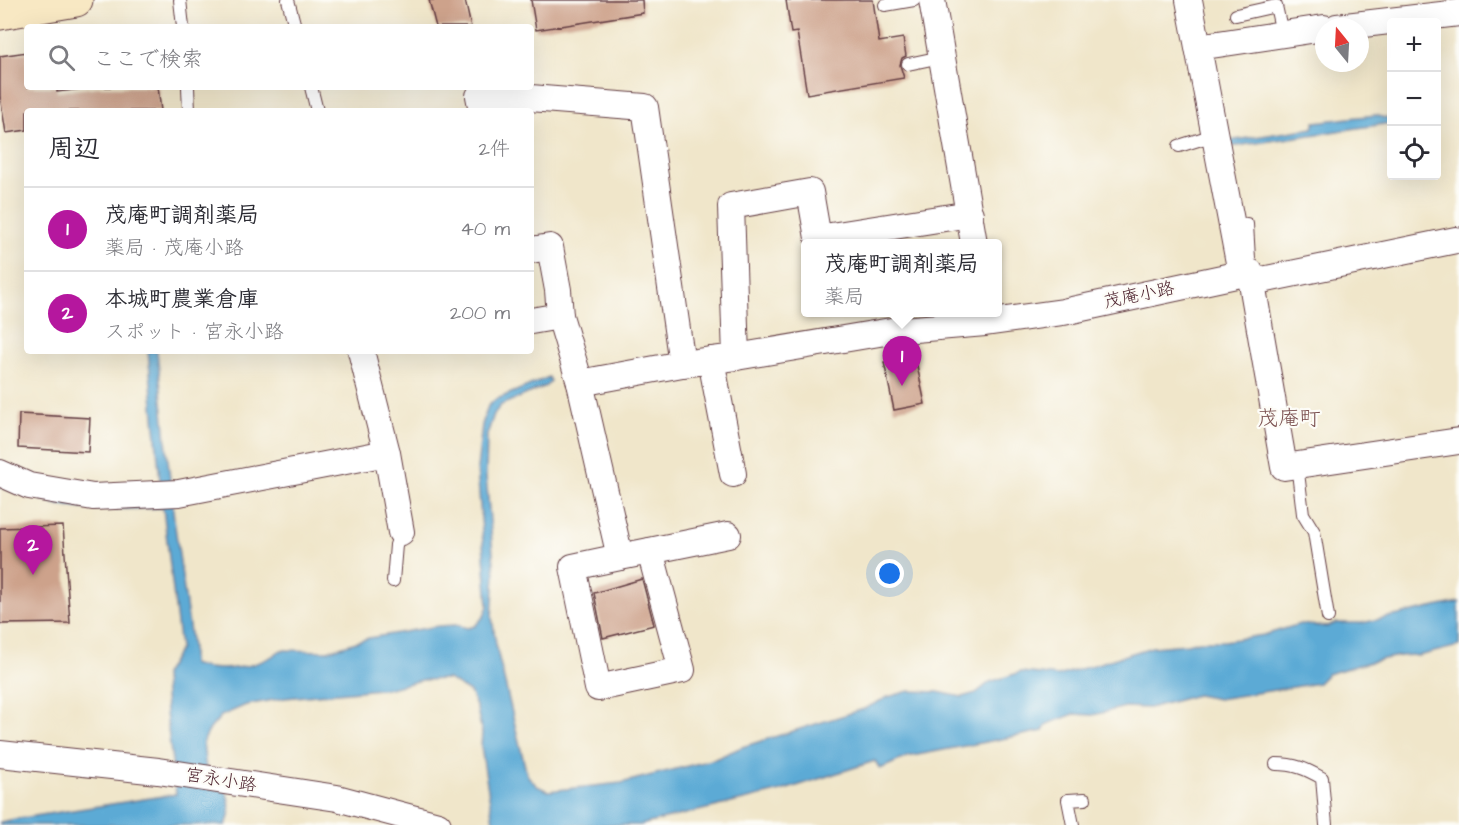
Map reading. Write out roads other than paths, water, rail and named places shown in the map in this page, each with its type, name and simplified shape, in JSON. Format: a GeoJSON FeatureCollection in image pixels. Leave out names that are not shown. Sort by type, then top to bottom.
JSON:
{"type":"FeatureCollection","features":[{"type":"Feature","properties":{"kind":"main road"},"geometry":{"type":"LineString","coordinates":[[0,14],[76,0]]}},
{"type":"Feature","properties":{"kind":"street"},"geometry":{"type":"LineString","coordinates":[[932,0],[973,239]]}},
{"type":"Feature","properties":{"kind":"street"},"geometry":{"type":"LineString","coordinates":[[1189,0],[1214,135],[1291,466],[1459,441]]}},
{"type":"Feature","properties":{"kind":"street"},"geometry":{"type":"LineString","coordinates":[[1369,23],[1459,13]]}},
{"type":"Feature","properties":{"kind":"street"},"geometry":{"type":"LineString","coordinates":[[1197,46],[1315,29]]}},
{"type":"Feature","properties":{"kind":"street"},"geometry":{"type":"LineString","coordinates":[[481,108],[479,96],[645,107],[682,364]]}},
{"type":"Feature","properties":{"kind":"street"},"geometry":{"type":"LineString","coordinates":[[733,474],[724,359],[731,206],[810,192],[818,238],[970,214]]}},
{"type":"Feature","properties":{"kind":"street","name":"茂庵小路"},"geometry":{"type":"LineString","coordinates":[[1002,317],[1063,312],[1248,276],[1456,240]]}},
{"type":"Feature","properties":{"kind":"street"},"geometry":{"type":"LineString","coordinates":[[534,250],[550,248],[558,290],[560,316],[580,383],[620,557]]}},
{"type":"Feature","properties":{"kind":"street"},"geometry":{"type":"LineString","coordinates":[[534,320],[560,316]]}},
{"type":"Feature","properties":{"kind":"street","name":"茂庵小路"},"geometry":{"type":"LineString","coordinates":[[580,383],[682,364],[984,318]]}},
{"type":"Feature","properties":{"kind":"street"},"geometry":{"type":"LineString","coordinates":[[362,354],[387,453],[401,532]]}},
{"type":"Feature","properties":{"kind":"street"},"geometry":{"type":"LineString","coordinates":[[0,472],[29,486],[93,497],[179,493],[387,453]]}},
{"type":"Feature","properties":{"kind":"street"},"geometry":{"type":"LineString","coordinates":[[650,551],[682,670],[598,688],[573,567],[620,557],[728,535]]}},
{"type":"Feature","properties":{"kind":"street","name":"宮永小路"},"geometry":{"type":"LineString","coordinates":[[0,754],[158,771],[337,798],[438,825]]}},
{"type":"Feature","properties":{"kind":"lane"},"geometry":{"type":"LineString","coordinates":[[180,0],[183,24]]}},
{"type":"Feature","properties":{"kind":"lane"},"geometry":{"type":"LineString","coordinates":[[288,0],[294,24]]}},
{"type":"Feature","properties":{"kind":"lane"},"geometry":{"type":"LineString","coordinates":[[885,5],[914,0]]}},
{"type":"Feature","properties":{"kind":"lane"},"geometry":{"type":"LineString","coordinates":[[1236,15],[1276,6],[1282,33]]}},
{"type":"Feature","properties":{"kind":"lane"},"geometry":{"type":"LineString","coordinates":[[908,64],[941,57]]}},
{"type":"Feature","properties":{"kind":"lane"},"geometry":{"type":"LineString","coordinates":[[188,90],[189,108]]}},
{"type":"Feature","properties":{"kind":"lane"},"geometry":{"type":"LineString","coordinates":[[312,90],[316,108]]}},
{"type":"Feature","properties":{"kind":"lane"},"geometry":{"type":"LineString","coordinates":[[1179,146],[1214,135]]}},
{"type":"Feature","properties":{"kind":"lane"},"geometry":{"type":"LineString","coordinates":[[1247,224],[1248,276]]}},
{"type":"Feature","properties":{"kind":"lane"},"geometry":{"type":"LineString","coordinates":[[1291,466],[1303,514],[1314,532],[1328,617]]}},
{"type":"Feature","properties":{"kind":"lane"},"geometry":{"type":"LineString","coordinates":[[393,581],[396,545],[401,532]]}},
{"type":"Feature","properties":{"kind":"lane"},"geometry":{"type":"LineString","coordinates":[[1276,764],[1304,768],[1322,778],[1326,825]]}},
{"type":"Feature","properties":{"kind":"lane"},"geometry":{"type":"LineString","coordinates":[[1073,825],[1068,800],[1085,799]]}},
{"type":"Feature","properties":{"kind":"water"},"geometry":{"type":"Polygon","coordinates":[[[1376,115],[1387,118],[1387,124],[1223,148],[1223,142],[1313,128],[1315,122],[1376,115]]]}},
{"type":"Feature","properties":{"kind":"water"},"geometry":{"type":"Polygon","coordinates":[[[148,354],[157,354],[174,519],[192,647],[192,664],[214,669],[238,668],[262,661],[281,650],[327,651],[369,638],[438,626],[456,625],[468,628],[475,626],[484,616],[488,606],[477,468],[482,425],[488,406],[495,400],[549,377],[551,381],[546,386],[501,405],[494,414],[487,435],[486,476],[495,575],[492,617],[497,650],[527,775],[537,786],[548,791],[621,783],[715,759],[742,747],[864,709],[888,697],[909,691],[938,692],[962,697],[976,693],[990,682],[1021,672],[1058,676],[1152,647],[1264,635],[1300,624],[1327,627],[1336,623],[1362,623],[1459,602],[1459,646],[1418,656],[1400,656],[1359,665],[1327,674],[1318,683],[1218,699],[1197,695],[1149,708],[1125,707],[1093,715],[1074,714],[1047,724],[1043,731],[907,757],[880,769],[875,761],[781,791],[640,825],[496,825],[493,821],[481,747],[482,733],[477,709],[470,692],[448,679],[422,680],[390,688],[285,698],[246,705],[221,716],[203,742],[208,788],[226,790],[230,812],[226,825],[0,825],[0,822],[15,819],[176,794],[166,713],[164,675],[180,648],[163,508],[95,510],[62,506],[0,487],[0,481],[162,503],[148,354]]]}},
{"type":"Feature","properties":{"kind":"place","name":"茂庵町調剤薬局"},"geometry":{"type":"Point","coordinates":[902,386]}},
{"type":"Feature","properties":{"kind":"place","name":"本城町農業倉庫"},"geometry":{"type":"Point","coordinates":[33,575]}},
{"type":"Feature","properties":{"kind":"district","name":"茂庵町"},"geometry":{"type":"Point","coordinates":[1289,418]}}]}
